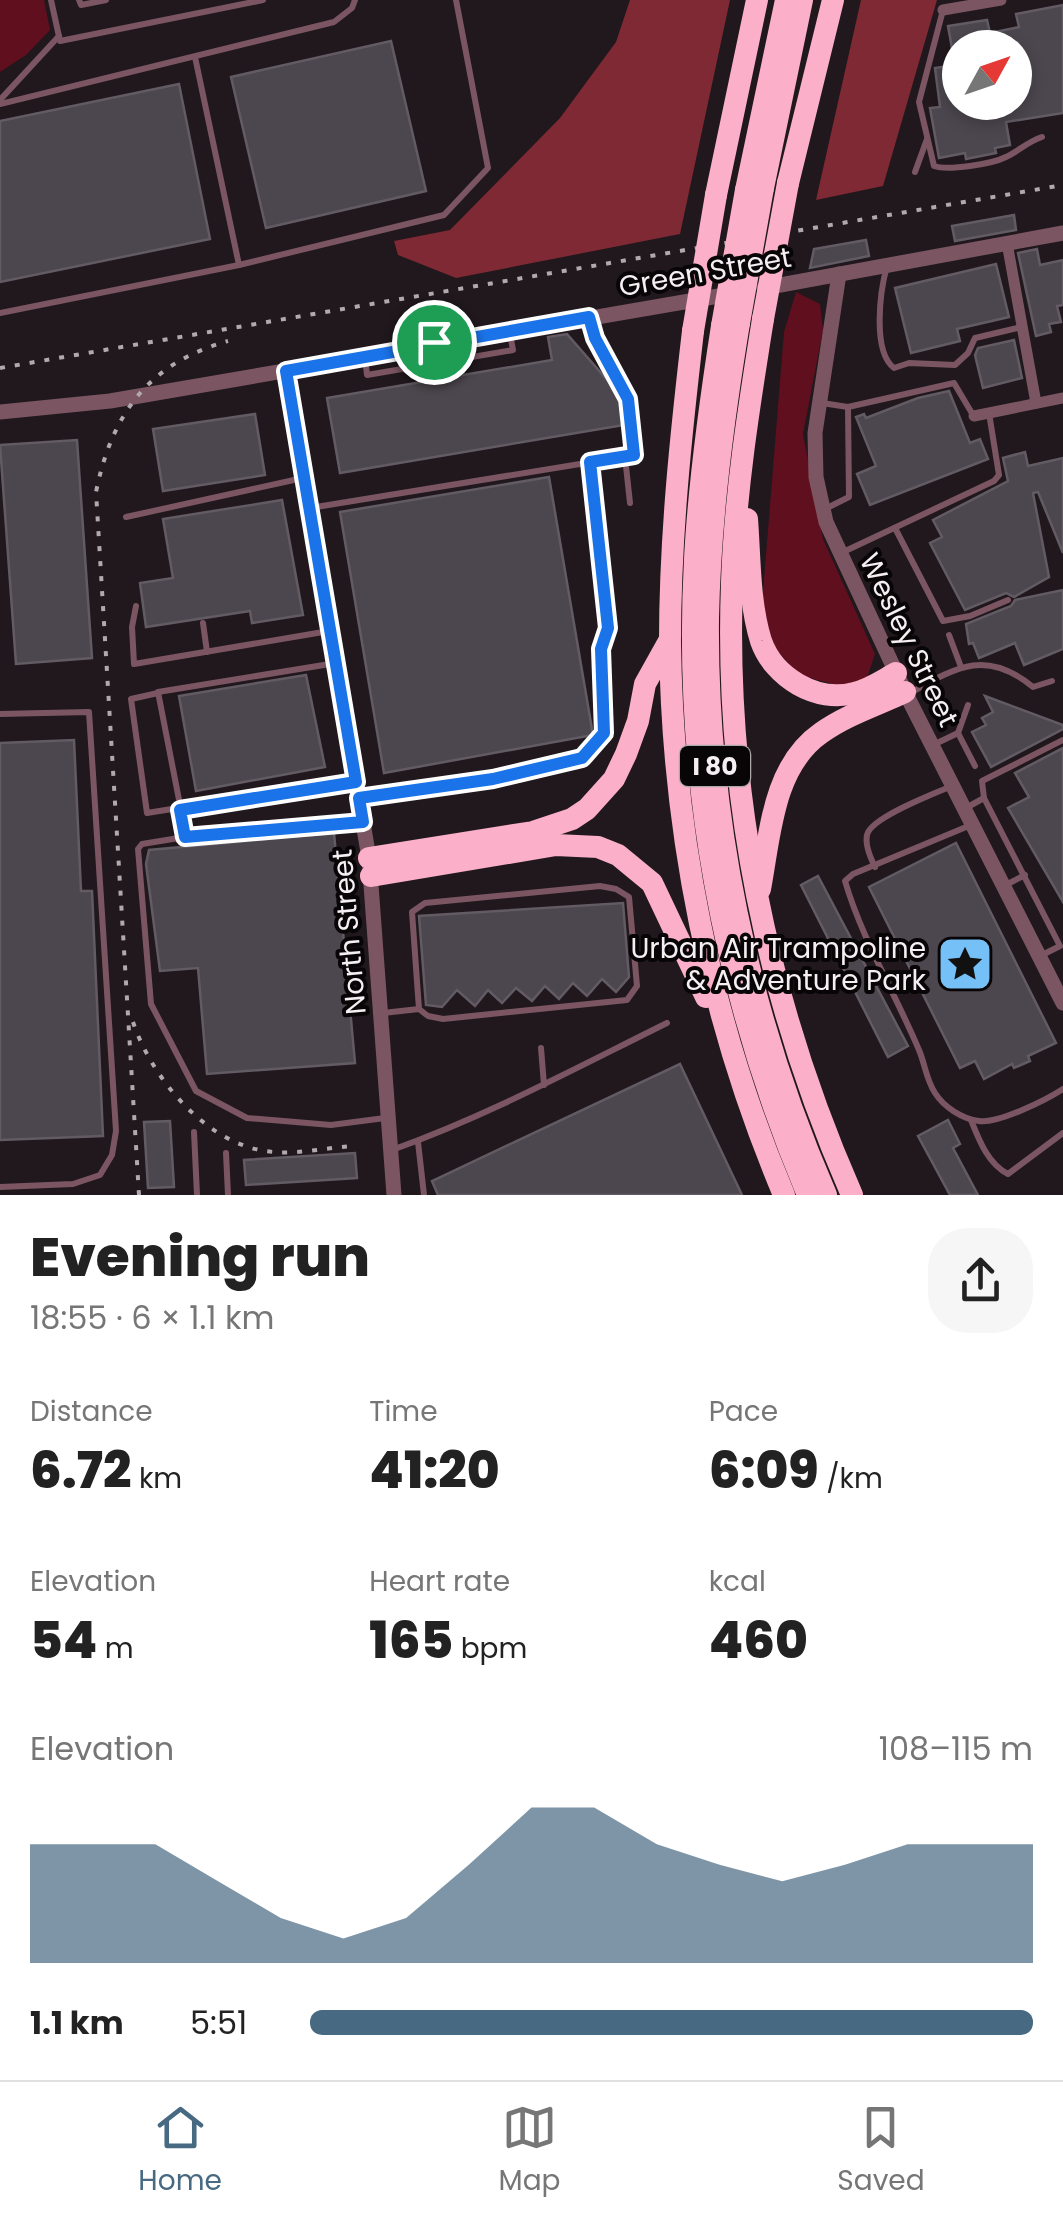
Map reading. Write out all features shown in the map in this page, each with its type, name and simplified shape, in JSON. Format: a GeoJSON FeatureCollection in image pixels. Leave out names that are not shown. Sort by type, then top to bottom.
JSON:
{"type":"FeatureCollection","features":[{"type":"Feature","properties":{"kind":"highway","name":"I 80"},"geometry":{"type":"LineString","coordinates":[[757,0],[716,196],[694,330],[678,462],[670,638],[675,738],[690,868],[711,975],[736,1064],[784,1195]]}},
{"type":"Feature","properties":{"kind":"highway","name":"I 80"},"geometry":{"type":"LineString","coordinates":[[786,0],[731,324],[706,440],[694,560],[693,655],[698,763],[714,883],[741,1002],[764,1079],[808,1195]]}},
{"type":"Feature","properties":{"kind":"highway","name":"I 80"},"geometry":{"type":"LineString","coordinates":[[754,189],[802,0]]}},
{"type":"Feature","properties":{"kind":"highway","name":"I 80"},"geometry":{"type":"LineString","coordinates":[[832,0],[788,184],[763,319],[742,462],[732,583],[732,675],[739,781],[758,902],[798,1054],[852,1195]]}},
{"type":"Feature","properties":{"kind":"highway","name":"I 80"},"geometry":{"type":"LineString","coordinates":[[731,324],[711,556],[708,656],[716,775],[726,854],[750,973],[784,1088],[826,1195]]}},
{"type":"Feature","properties":{"kind":"highway"},"geometry":{"type":"LineString","coordinates":[[742,462],[755,611],[770,659],[798,685],[818,694],[903,687]]}},
{"type":"Feature","properties":{"kind":"highway"},"geometry":{"type":"LineString","coordinates":[[370,867],[533,832],[572,819],[587,809],[614,779],[638,722],[645,684],[670,638]]}},
{"type":"Feature","properties":{"kind":"highway"},"geometry":{"type":"LineString","coordinates":[[758,902],[776,805],[793,762],[819,734],[903,687]]}},
{"type":"Feature","properties":{"kind":"highway"},"geometry":{"type":"LineString","coordinates":[[370,867],[556,844],[579,844],[618,855],[652,883],[664,902],[736,1064]]}},
{"type":"Feature","properties":{"kind":"street"},"geometry":{"type":"LineString","coordinates":[[943,10],[1001,0]]}},
{"type":"Feature","properties":{"kind":"street","name":"Green Street"},"geometry":{"type":"LineString","coordinates":[[0,412],[110,400],[286,371],[1063,234]]}},
{"type":"Feature","properties":{"kind":"street"},"geometry":{"type":"LineString","coordinates":[[1007,243],[1036,404]]}},
{"type":"Feature","properties":{"kind":"street","name":"Wesley Street"},"geometry":{"type":"LineString","coordinates":[[839,274],[818,402],[815,456],[823,510],[903,687],[1062,999]]}},
{"type":"Feature","properties":{"kind":"street","name":"North Street"},"geometry":{"type":"LineString","coordinates":[[286,371],[370,867],[394,1195]]}},
{"type":"Feature","properties":{"kind":"street"},"geometry":{"type":"LineString","coordinates":[[974,416],[1063,398]]}},
{"type":"Feature","properties":{"kind":"lane"},"geometry":{"type":"LineString","coordinates":[[51,0],[60,41],[263,0]]}},
{"type":"Feature","properties":{"kind":"lane"},"geometry":{"type":"LineString","coordinates":[[80,0],[81,6],[106,0]]}},
{"type":"Feature","properties":{"kind":"lane"},"geometry":{"type":"LineString","coordinates":[[0,102],[334,22],[352,8],[355,0]]}},
{"type":"Feature","properties":{"kind":"lane"},"geometry":{"type":"LineString","coordinates":[[0,314],[239,265],[444,215],[488,168],[456,0]]}},
{"type":"Feature","properties":{"kind":"lane"},"geometry":{"type":"LineString","coordinates":[[943,10],[919,102],[934,166],[944,170],[1006,157],[1025,142],[1042,137]]}},
{"type":"Feature","properties":{"kind":"lane"},"geometry":{"type":"LineString","coordinates":[[0,102],[59,36]]}},
{"type":"Feature","properties":{"kind":"lane"},"geometry":{"type":"LineString","coordinates":[[195,56],[239,265]]}},
{"type":"Feature","properties":{"kind":"lane"},"geometry":{"type":"LineString","coordinates":[[914,172],[927,138]]}},
{"type":"Feature","properties":{"kind":"lane"},"geometry":{"type":"LineString","coordinates":[[888,265],[879,300],[886,362],[894,368],[908,363],[955,364],[962,360],[975,338],[1022,327]]}},
{"type":"Feature","properties":{"kind":"lane"},"geometry":{"type":"LineString","coordinates":[[309,508],[634,455],[628,399],[595,338],[589,317]]}},
{"type":"Feature","properties":{"kind":"lane"},"geometry":{"type":"LineString","coordinates":[[818,402],[848,407],[954,383],[974,416]]}},
{"type":"Feature","properties":{"kind":"lane"},"geometry":{"type":"LineString","coordinates":[[823,510],[849,497],[848,407]]}},
{"type":"Feature","properties":{"kind":"lane"},"geometry":{"type":"LineString","coordinates":[[840,554],[994,482],[999,475],[989,413]]}},
{"type":"Feature","properties":{"kind":"lane"},"geometry":{"type":"LineString","coordinates":[[624,457],[630,503]]}},
{"type":"Feature","properties":{"kind":"lane"},"geometry":{"type":"LineString","coordinates":[[336,664],[131,699],[147,813],[493,779],[582,758],[604,733],[601,649],[608,628],[590,462]]}},
{"type":"Feature","properties":{"kind":"lane"},"geometry":{"type":"LineString","coordinates":[[126,517],[304,478]]}},
{"type":"Feature","properties":{"kind":"lane"},"geometry":{"type":"LineString","coordinates":[[895,528],[943,620],[970,616],[1008,600]]}},
{"type":"Feature","properties":{"kind":"lane"},"geometry":{"type":"LineString","coordinates":[[136,606],[132,627],[134,664],[330,631]]}},
{"type":"Feature","properties":{"kind":"lane"},"geometry":{"type":"LineString","coordinates":[[203,623],[207,652]]}},
{"type":"Feature","properties":{"kind":"lane"},"geometry":{"type":"LineString","coordinates":[[949,636],[961,667]]}},
{"type":"Feature","properties":{"kind":"lane"},"geometry":{"type":"LineString","coordinates":[[903,687],[961,667],[1010,668],[1032,687],[1052,681]]}},
{"type":"Feature","properties":{"kind":"lane"},"geometry":{"type":"LineString","coordinates":[[158,692],[185,837]]}},
{"type":"Feature","properties":{"kind":"lane"},"geometry":{"type":"LineString","coordinates":[[932,746],[958,732],[968,705]]}},
{"type":"Feature","properties":{"kind":"lane"},"geometry":{"type":"LineString","coordinates":[[0,714],[89,712],[116,1131],[112,1155],[100,1175],[51,1190],[0,1188]]}},
{"type":"Feature","properties":{"kind":"lane"},"geometry":{"type":"LineString","coordinates":[[958,732],[975,766]]}},
{"type":"Feature","properties":{"kind":"lane"},"geometry":{"type":"LineString","coordinates":[[1039,956],[1062,948],[984,798],[982,781],[1063,740]]}},
{"type":"Feature","properties":{"kind":"lane"},"geometry":{"type":"LineString","coordinates":[[875,867],[866,836],[869,830],[885,818],[952,786]]}},
{"type":"Feature","properties":{"kind":"lane"},"geometry":{"type":"LineString","coordinates":[[964,809],[984,798]]}},
{"type":"Feature","properties":{"kind":"lane"},"geometry":{"type":"LineString","coordinates":[[363,822],[142,844],[138,848],[151,1004],[196,1091],[247,1118],[331,1125],[389,1118]]}},
{"type":"Feature","properties":{"kind":"lane"},"geometry":{"type":"LineString","coordinates":[[972,825],[845,880],[854,908],[920,1052],[928,1080],[951,1110],[970,1119],[999,1121],[1063,1089]]}},
{"type":"Feature","properties":{"kind":"lane"},"geometry":{"type":"LineString","coordinates":[[1004,886],[1025,875]]}},
{"type":"Feature","properties":{"kind":"lane"},"geometry":{"type":"LineString","coordinates":[[381,1013],[418,1008],[428,1016],[443,1019],[627,1000],[637,986],[628,897],[616,888],[600,886],[425,902],[412,912],[418,1008]]}},
{"type":"Feature","properties":{"kind":"lane"},"geometry":{"type":"LineString","coordinates":[[391,1151],[544,1085],[667,1023]]}},
{"type":"Feature","properties":{"kind":"lane"},"geometry":{"type":"LineString","coordinates":[[540,1048],[544,1085]]}},
{"type":"Feature","properties":{"kind":"lane"},"geometry":{"type":"LineString","coordinates":[[970,1119],[986,1152],[999,1170],[1008,1174],[1063,1134]]}},
{"type":"Feature","properties":{"kind":"lane"},"geometry":{"type":"LineString","coordinates":[[194,1132],[197,1195]]}},
{"type":"Feature","properties":{"kind":"lane"},"geometry":{"type":"LineString","coordinates":[[418,1141],[424,1195]]}},
{"type":"Feature","properties":{"kind":"lane"},"geometry":{"type":"LineString","coordinates":[[226,1153],[228,1195]]}},
{"type":"Feature","properties":{"kind":"shaded area"},"geometry":{"type":"Polygon","coordinates":[[[0,0],[44,0],[50,30],[26,55],[0,72],[0,0]]]}},
{"type":"Feature","properties":{"kind":"shaded area"},"geometry":{"type":"Polygon","coordinates":[[[630,0],[730,0],[680,234],[456,278],[398,255],[394,241],[450,230],[560,118],[616,42],[630,0]]]}},
{"type":"Feature","properties":{"kind":"shaded area"},"geometry":{"type":"Polygon","coordinates":[[[861,0],[937,0],[883,186],[816,200],[861,0]]]}},
{"type":"Feature","properties":{"kind":"shaded area"},"geometry":{"type":"Polygon","coordinates":[[[796,292],[820,304],[823,330],[803,434],[823,539],[875,654],[867,678],[840,686],[799,675],[773,646],[762,604],[784,332],[796,292]]]}},
{"type":"Feature","properties":{"kind":"building"},"geometry":{"type":"Polygon","coordinates":[[[1063,5],[1063,113],[1032,118],[1032,30],[1004,30],[1019,27],[1016,14],[1063,5]]]}},
{"type":"Feature","properties":{"kind":"building"},"geometry":{"type":"Polygon","coordinates":[[[987,20],[989,30],[949,30],[948,26],[987,20]]]}},
{"type":"Feature","properties":{"kind":"building"},"geometry":{"type":"Polygon","coordinates":[[[391,41],[426,191],[266,228],[231,77],[391,41]]]}},
{"type":"Feature","properties":{"kind":"building"},"geometry":{"type":"Polygon","coordinates":[[[942,67],[942,120],[1019,120],[1006,122],[1010,145],[995,148],[996,153],[966,159],[965,153],[939,158],[930,108],[940,107],[935,68],[942,67]]]}},
{"type":"Feature","properties":{"kind":"building"},"geometry":{"type":"Polygon","coordinates":[[[179,84],[210,239],[0,282],[0,121],[179,84]]]}},
{"type":"Feature","properties":{"kind":"building"},"geometry":{"type":"Polygon","coordinates":[[[1014,215],[1016,230],[955,241],[952,226],[1014,215]]]}},
{"type":"Feature","properties":{"kind":"building"},"geometry":{"type":"Polygon","coordinates":[[[866,240],[869,256],[810,268],[814,249],[866,240]]]}},
{"type":"Feature","properties":{"kind":"building"},"geometry":{"type":"Polygon","coordinates":[[[1037,249],[1040,265],[1063,260],[1063,305],[1057,306],[1061,322],[1049,324],[1051,332],[1036,336],[1018,253],[1037,249]]]}},
{"type":"Feature","properties":{"kind":"building"},"geometry":{"type":"Polygon","coordinates":[[[996,264],[1009,317],[957,329],[960,341],[911,353],[895,288],[996,264]]]}},
{"type":"Feature","properties":{"kind":"building"},"geometry":{"type":"Polygon","coordinates":[[[567,334],[615,389],[624,425],[340,473],[327,398],[552,360],[548,337],[567,334]]]}},
{"type":"Feature","properties":{"kind":"building"},"geometry":{"type":"Polygon","coordinates":[[[1014,340],[1022,378],[983,388],[975,355],[978,348],[1014,340]]]}},
{"type":"Feature","properties":{"kind":"building"},"geometry":{"type":"Polygon","coordinates":[[[949,391],[970,443],[980,439],[988,459],[870,505],[857,474],[876,466],[856,417],[864,414],[866,418],[949,391]]]}},
{"type":"Feature","properties":{"kind":"building"},"geometry":{"type":"Polygon","coordinates":[[[255,414],[265,475],[163,491],[153,429],[255,414]]]}},
{"type":"Feature","properties":{"kind":"building"},"geometry":{"type":"Polygon","coordinates":[[[77,440],[92,658],[16,664],[0,445],[77,440]]]}},
{"type":"Feature","properties":{"kind":"building"},"geometry":{"type":"Polygon","coordinates":[[[1025,452],[1028,466],[1063,458],[1063,553],[1038,492],[1033,493],[1049,577],[1014,597],[1006,593],[965,610],[930,543],[942,537],[933,520],[1008,481],[1003,458],[1025,452]]]}},
{"type":"Feature","properties":{"kind":"building"},"geometry":{"type":"Polygon","coordinates":[[[549,477],[593,735],[384,773],[340,512],[549,477]]]}},
{"type":"Feature","properties":{"kind":"building"},"geometry":{"type":"Polygon","coordinates":[[[282,500],[303,615],[252,623],[250,611],[146,627],[140,583],[173,578],[163,519],[282,500]]]}},
{"type":"Feature","properties":{"kind":"building"},"geometry":{"type":"Polygon","coordinates":[[[1063,590],[1063,649],[1024,665],[1015,643],[979,658],[973,643],[969,644],[966,624],[1011,606],[1015,600],[1063,590]]]}},
{"type":"Feature","properties":{"kind":"building"},"geometry":{"type":"Polygon","coordinates":[[[306,675],[325,767],[196,791],[179,696],[306,675]]]}},
{"type":"Feature","properties":{"kind":"building"},"geometry":{"type":"Polygon","coordinates":[[[985,696],[1063,725],[1063,729],[991,767],[972,732],[986,725],[982,718],[993,712],[985,696]]]}},
{"type":"Feature","properties":{"kind":"building"},"geometry":{"type":"Polygon","coordinates":[[[74,740],[81,891],[92,891],[103,1136],[0,1140],[0,743],[74,740]]]}},
{"type":"Feature","properties":{"kind":"building"},"geometry":{"type":"Polygon","coordinates":[[[1063,748],[1063,902],[1008,808],[1029,797],[1015,773],[1063,748]]]}},
{"type":"Feature","properties":{"kind":"building"},"geometry":{"type":"Polygon","coordinates":[[[334,833],[355,1063],[207,1074],[198,968],[160,971],[146,864],[149,850],[334,833]]]}},
{"type":"Feature","properties":{"kind":"building"},"geometry":{"type":"Polygon","coordinates":[[[956,843],[1056,1043],[1028,1056],[1030,1061],[1014,1068],[1012,1064],[984,1079],[975,1061],[960,1068],[869,887],[956,843]]]}},
{"type":"Feature","properties":{"kind":"building"},"geometry":{"type":"Polygon","coordinates":[[[818,876],[908,1046],[888,1057],[801,885],[818,876]]]}},
{"type":"Feature","properties":{"kind":"building"},"geometry":{"type":"Polygon","coordinates":[[[623,903],[629,977],[616,992],[602,979],[587,996],[573,983],[559,999],[545,986],[532,1001],[516,988],[502,1003],[488,990],[475,1006],[457,990],[442,1007],[426,1005],[419,916],[623,903]]]}},
{"type":"Feature","properties":{"kind":"building"},"geometry":{"type":"Polygon","coordinates":[[[680,1064],[742,1195],[438,1195],[432,1181],[680,1064]]]}},
{"type":"Feature","properties":{"kind":"building"},"geometry":{"type":"Polygon","coordinates":[[[948,1120],[960,1144],[953,1148],[978,1195],[950,1195],[918,1136],[948,1120]]]}},
{"type":"Feature","properties":{"kind":"building"},"geometry":{"type":"Polygon","coordinates":[[[170,1121],[174,1187],[148,1188],[144,1122],[170,1121]]]}},
{"type":"Feature","properties":{"kind":"building"},"geometry":{"type":"Polygon","coordinates":[[[355,1153],[357,1178],[246,1185],[244,1160],[355,1153]]]}},
{"type":"Feature","properties":{"kind":"railway"},"geometry":{"type":"LineString","coordinates":[[0,368],[1063,185]]}},
{"type":"Feature","properties":{"kind":"railway"},"geometry":{"type":"LineString","coordinates":[[139,1195],[96,492],[112,438],[138,395],[176,363],[228,341]]}},
{"type":"Feature","properties":{"kind":"railway"},"geometry":{"type":"LineString","coordinates":[[133,1022],[169,1087],[186,1107],[227,1138],[250,1148],[274,1152],[352,1146]]}},
{"type":"Feature","properties":{"kind":"place","name":"Urban Air Trampoline & Adventure Park"},"geometry":{"type":"Point","coordinates":[965,964]}},
{"type":"Feature","properties":{"kind":"route"},"geometry":{"type":"LineString","coordinates":[[589,317],[595,338],[628,399],[634,455],[590,462],[608,628],[601,649],[604,733],[582,758],[493,779],[359,798],[363,822],[185,837],[180,810],[356,782],[286,371],[434,342],[589,317]]}}]}
